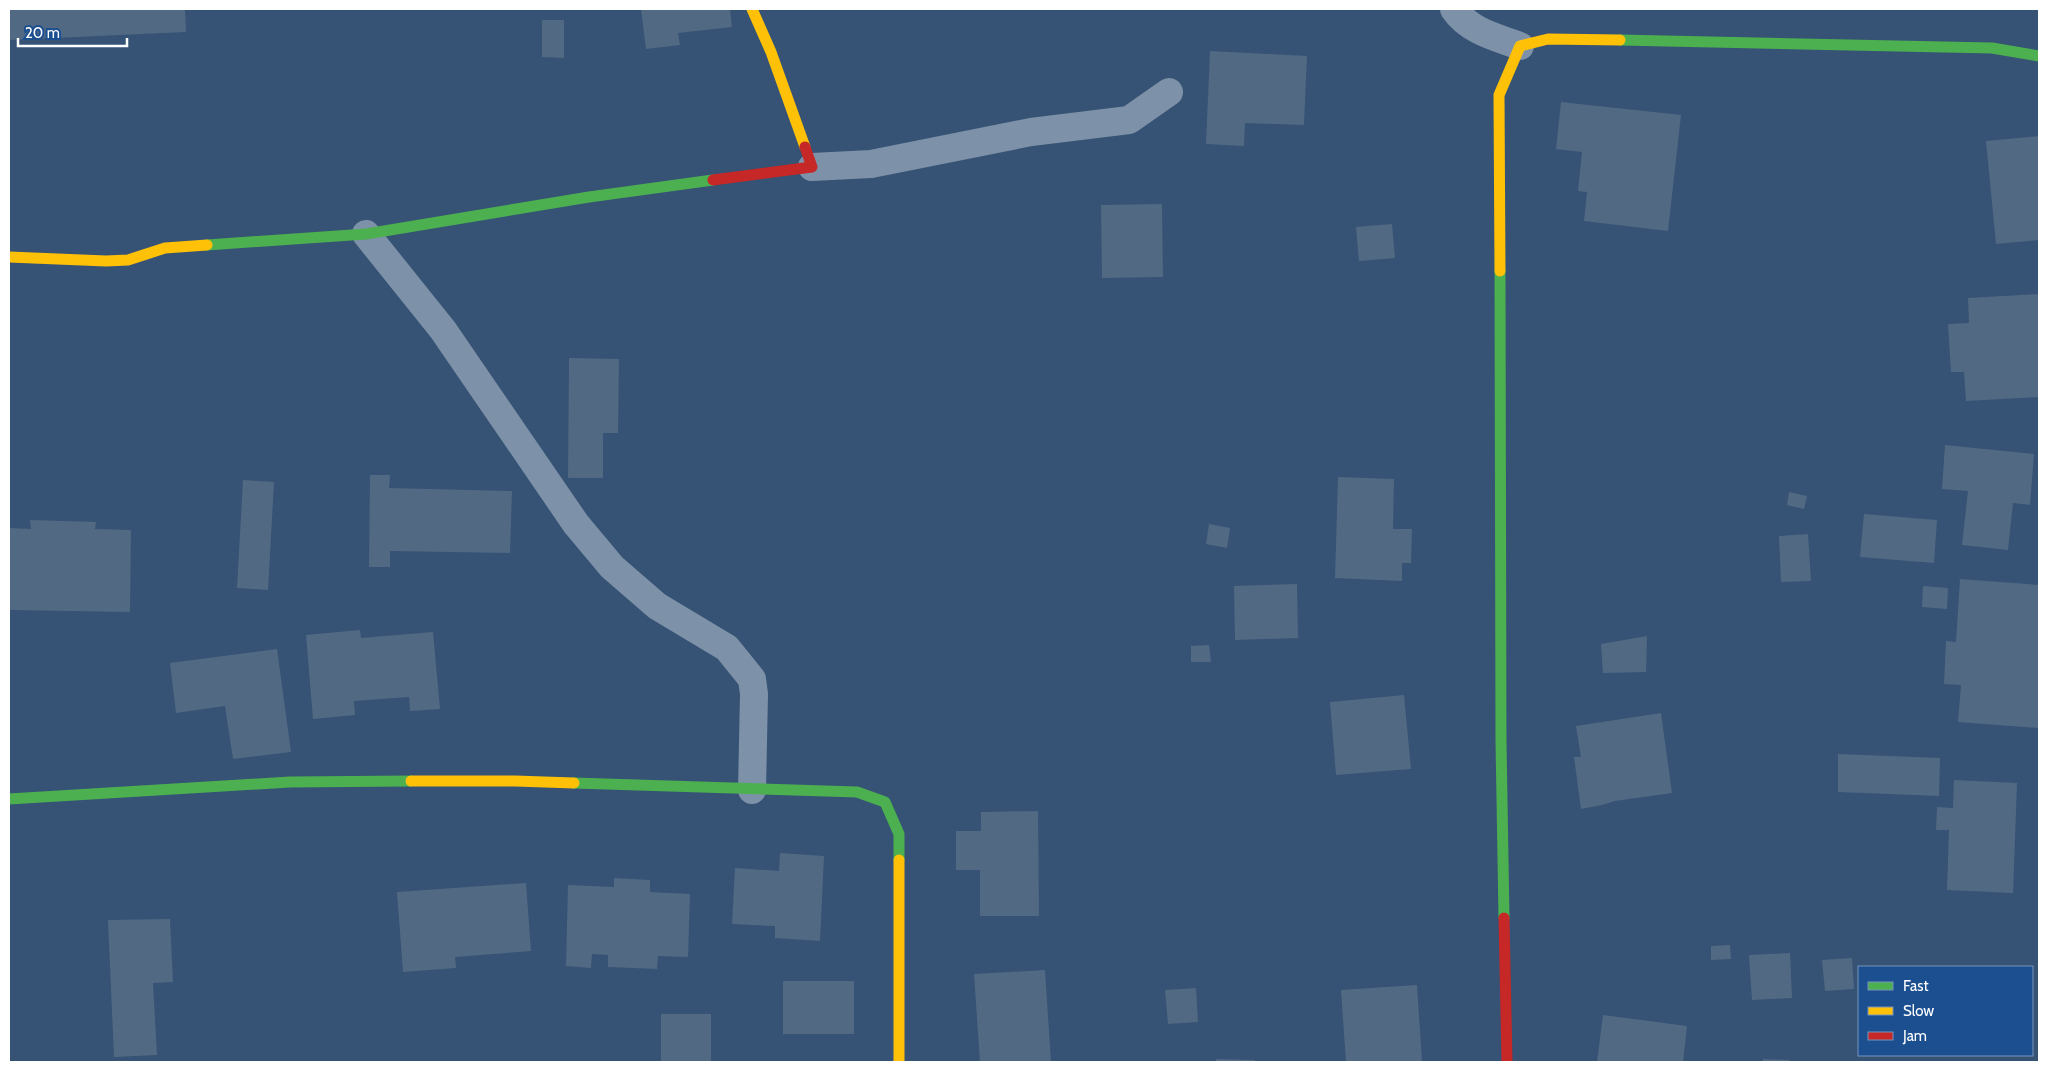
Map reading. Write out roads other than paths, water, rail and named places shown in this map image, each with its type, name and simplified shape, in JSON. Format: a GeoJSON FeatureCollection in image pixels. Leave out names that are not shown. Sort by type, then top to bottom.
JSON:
{"type":"FeatureCollection","features":[{"type":"Feature","properties":{"kind":"street"},"geometry":{"type":"LineString","coordinates":[[752,9],[771,52],[812,167]]}},
{"type":"Feature","properties":{"kind":"street"},"geometry":{"type":"LineString","coordinates":[[1454,9],[1462,20],[1480,31],[1520,46],[1548,39],[1992,48],[2039,56]]}},
{"type":"Feature","properties":{"kind":"street"},"geometry":{"type":"LineString","coordinates":[[1507,1062],[1501,741],[1499,95],[1520,46]]}},
{"type":"Feature","properties":{"kind":"street"},"geometry":{"type":"LineString","coordinates":[[9,257],[106,261],[128,260],[165,248],[366,234],[590,197],[812,167],[871,164],[1031,132],[1129,120],[1169,92]]}},
{"type":"Feature","properties":{"kind":"street"},"geometry":{"type":"LineString","coordinates":[[366,234],[443,330],[576,524],[612,567],[657,606],[727,648],[752,679],[754,694],[752,790]]}},
{"type":"Feature","properties":{"kind":"street"},"geometry":{"type":"LineString","coordinates":[[9,798],[300,782],[515,781],[857,792],[885,802],[898,834],[899,1062]]}}]}
